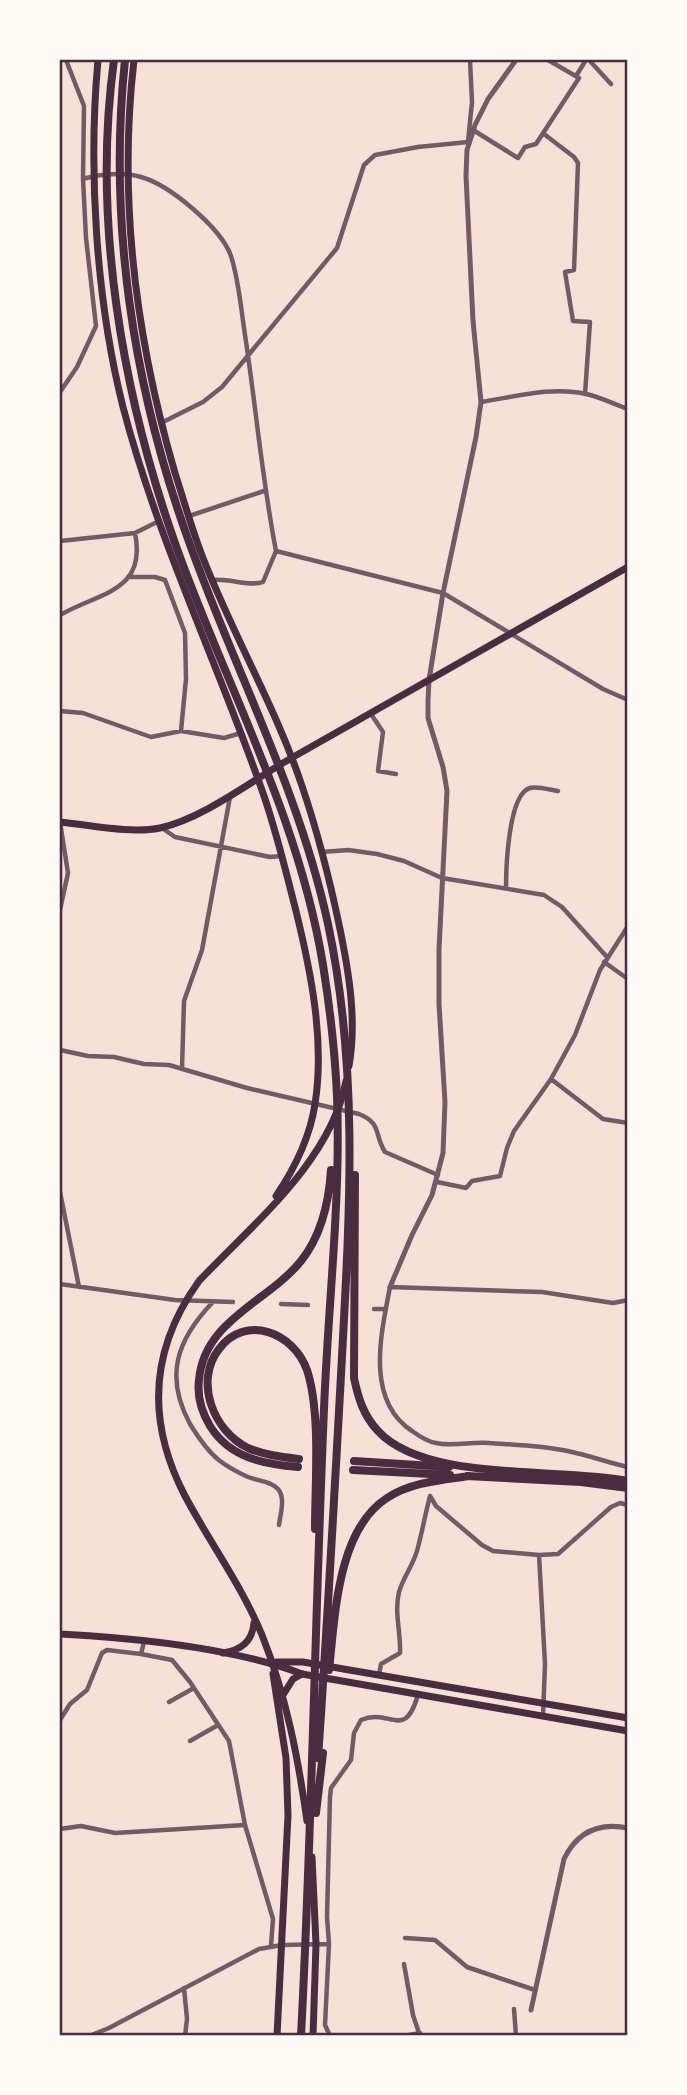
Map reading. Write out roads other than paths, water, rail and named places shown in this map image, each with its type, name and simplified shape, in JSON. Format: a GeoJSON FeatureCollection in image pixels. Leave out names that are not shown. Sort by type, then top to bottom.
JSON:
{"type":"FeatureCollection","features":[{"type":"Feature","properties":{"kind":"highway"},"geometry":{"type":"LineString","coordinates":[[114,60],[108,113],[107,210],[115,295],[128,372],[151,465],[177,547],[261,752],[291,837],[311,910],[325,982],[337,1097],[324,1409],[320,1785],[313,1826],[301,2035]]}},
{"type":"Feature","properties":{"kind":"highway"},"geometry":{"type":"LineString","coordinates":[[125,60],[121,114],[121,210],[129,302],[141,371],[163,462],[189,542],[276,753],[314,866],[337,972],[350,1095],[350,1216],[322,1643],[315,1709],[308,1905]]}},
{"type":"Feature","properties":{"kind":"highway"},"geometry":{"type":"LineString","coordinates":[[352,1157],[356,1195],[352,1357],[354,1378],[362,1408],[379,1432],[403,1449],[470,1472],[628,1488]]}},
{"type":"Feature","properties":{"kind":"highway"},"geometry":{"type":"LineString","coordinates":[[322,1643],[315,1452],[310,1384],[303,1361],[297,1351],[281,1336],[260,1330],[237,1334],[218,1350],[212,1361],[208,1389],[214,1415],[222,1427],[245,1447],[299,1463],[258,1462],[242,1456],[215,1434],[204,1413],[198,1391],[203,1360],[218,1333],[291,1272],[311,1246],[326,1206],[334,1158]]}},
{"type":"Feature","properties":{"kind":"highway"},"geometry":{"type":"LineString","coordinates":[[354,1466],[584,1474],[628,1480]]}},
{"type":"Feature","properties":{"kind":"highway"},"geometry":{"type":"LineString","coordinates":[[322,1643],[346,1561],[358,1528],[367,1517],[387,1498],[400,1492],[470,1472]]}},
{"type":"Feature","properties":{"kind":"main road"},"geometry":{"type":"LineString","coordinates":[[98,60],[94,176],[104,304],[123,405],[158,522],[241,733],[282,856],[311,985],[317,1049],[315,1104],[300,1156],[278,1194],[256,1221]]}},
{"type":"Feature","properties":{"kind":"main road"},"geometry":{"type":"LineString","coordinates":[[134,60],[128,176],[132,256],[144,339],[161,423],[188,516],[212,580],[302,784],[322,852],[345,953],[352,1007],[350,1058],[344,1089],[326,1134],[302,1172],[199,1281],[185,1301],[166,1345],[160,1367],[158,1394],[164,1442],[172,1468],[254,1619],[283,1695],[308,1823],[314,1890],[316,1944],[313,2035]]}},
{"type":"Feature","properties":{"kind":"main road"},"geometry":{"type":"LineString","coordinates":[[60,822],[136,829],[161,828],[180,821],[230,796],[291,758],[628,567]]}},
{"type":"Feature","properties":{"kind":"main road"},"geometry":{"type":"LineString","coordinates":[[223,1653],[237,1650],[248,1641],[254,1619]]}},
{"type":"Feature","properties":{"kind":"main road"},"geometry":{"type":"LineString","coordinates":[[60,1634],[144,1642],[272,1662],[303,1662],[628,1718]]}},
{"type":"Feature","properties":{"kind":"main road"},"geometry":{"type":"LineString","coordinates":[[272,1662],[302,1674],[628,1731]]}},
{"type":"Feature","properties":{"kind":"main road"},"geometry":{"type":"LineString","coordinates":[[272,1662],[288,1786],[288,1851],[277,2035]]}},
{"type":"Feature","properties":{"kind":"main road"},"geometry":{"type":"LineString","coordinates":[[283,1695],[290,1682],[302,1674]]}},
{"type":"Feature","properties":{"kind":"street"},"geometry":{"type":"LineString","coordinates":[[60,392],[77,367],[96,326],[86,238],[83,179],[84,106],[66,60]]}},
{"type":"Feature","properties":{"kind":"street"},"geometry":{"type":"LineString","coordinates":[[471,60],[472,102],[466,176],[481,402],[443,593],[429,680],[429,719],[447,791],[439,1003],[445,1128],[438,1179],[390,1287],[381,1350],[382,1390],[391,1411],[404,1426],[434,1443],[483,1442],[574,1452],[628,1467]]}},
{"type":"Feature","properties":{"kind":"street"},"geometry":{"type":"LineString","coordinates":[[468,142],[488,99],[516,60]]}},
{"type":"Feature","properties":{"kind":"street"},"geometry":{"type":"LineString","coordinates":[[473,130],[518,158],[525,147],[536,144],[579,78],[548,60]]}},
{"type":"Feature","properties":{"kind":"street"},"geometry":{"type":"LineString","coordinates":[[576,76],[588,60],[611,84]]}},
{"type":"Feature","properties":{"kind":"street"},"geometry":{"type":"LineString","coordinates":[[544,134],[578,163],[574,270],[565,272],[573,321],[590,322],[585,394]]}},
{"type":"Feature","properties":{"kind":"street"},"geometry":{"type":"LineString","coordinates":[[161,423],[203,402],[222,387],[337,248],[364,165],[376,155],[468,142]]}},
{"type":"Feature","properties":{"kind":"street"},"geometry":{"type":"LineString","coordinates":[[83,179],[94,176],[142,177],[187,204],[220,239],[230,254],[248,355],[264,491],[276,551],[263,582],[258,585],[227,578],[212,580]]}},
{"type":"Feature","properties":{"kind":"street"},"geometry":{"type":"LineString","coordinates":[[481,402],[538,393],[585,394],[628,409]]}},
{"type":"Feature","properties":{"kind":"street"},"geometry":{"type":"LineString","coordinates":[[60,541],[135,533],[158,522],[188,516],[264,491]]}},
{"type":"Feature","properties":{"kind":"street"},"geometry":{"type":"LineString","coordinates":[[60,615],[121,586],[130,577],[139,551],[135,533]]}},
{"type":"Feature","properties":{"kind":"street"},"geometry":{"type":"LineString","coordinates":[[276,551],[443,593],[603,689],[628,700]]}},
{"type":"Feature","properties":{"kind":"street"},"geometry":{"type":"LineString","coordinates":[[130,577],[155,577],[164,580],[185,633],[186,679],[181,731]]}},
{"type":"Feature","properties":{"kind":"street"},"geometry":{"type":"LineString","coordinates":[[60,711],[83,713],[151,737],[181,731],[223,738],[241,733]]}},
{"type":"Feature","properties":{"kind":"street"},"geometry":{"type":"LineString","coordinates":[[370,713],[383,732],[378,771],[396,774]]}},
{"type":"Feature","properties":{"kind":"street"},"geometry":{"type":"LineString","coordinates":[[506,888],[506,847],[518,803],[526,790],[532,787],[558,791]]}},
{"type":"Feature","properties":{"kind":"street"},"geometry":{"type":"LineString","coordinates":[[182,1069],[184,1001],[202,950],[230,796]]}},
{"type":"Feature","properties":{"kind":"street"},"geometry":{"type":"LineString","coordinates":[[60,822],[68,873],[60,910]]}},
{"type":"Feature","properties":{"kind":"street"},"geometry":{"type":"LineString","coordinates":[[161,828],[175,837],[270,857],[282,856]]}},
{"type":"Feature","properties":{"kind":"street"},"geometry":{"type":"LineString","coordinates":[[322,852],[348,850],[377,854],[404,861],[443,878],[544,895],[553,900],[606,959],[628,979]]}},
{"type":"Feature","properties":{"kind":"street"},"geometry":{"type":"LineString","coordinates":[[60,1051],[144,1064],[169,1065],[247,1088],[359,1114],[372,1121],[377,1128],[381,1146],[391,1156],[438,1179],[467,1188],[472,1181],[500,1176],[514,1131],[551,1079],[575,1035],[606,959],[628,926]]}},
{"type":"Feature","properties":{"kind":"street"},"geometry":{"type":"LineString","coordinates":[[551,1079],[603,1119],[628,1123]]}},
{"type":"Feature","properties":{"kind":"street"},"geometry":{"type":"LineString","coordinates":[[60,1192],[79,1287]]}},
{"type":"Feature","properties":{"kind":"street"},"geometry":{"type":"LineString","coordinates":[[60,1284],[185,1301],[233,1302]]}},
{"type":"Feature","properties":{"kind":"street"},"geometry":{"type":"LineString","coordinates":[[390,1287],[542,1292],[613,1303],[628,1300]]}},
{"type":"Feature","properties":{"kind":"street"},"geometry":{"type":"LineString","coordinates":[[212,1303],[194,1323],[182,1346],[176,1376],[177,1390],[188,1419],[206,1447],[220,1461],[276,1487],[281,1494],[279,1525]]}},
{"type":"Feature","properties":{"kind":"street"},"geometry":{"type":"LineString","coordinates":[[281,1304],[308,1305]]}},
{"type":"Feature","properties":{"kind":"street"},"geometry":{"type":"LineString","coordinates":[[374,1309],[386,1309]]}},
{"type":"Feature","properties":{"kind":"street"},"geometry":{"type":"LineString","coordinates":[[431,1452],[434,1443]]}},
{"type":"Feature","properties":{"kind":"street"},"geometry":{"type":"LineString","coordinates":[[379,1675],[381,1664],[400,1653],[401,1637],[396,1619],[400,1590],[411,1570],[430,1495],[436,1506],[482,1545],[493,1551],[539,1555],[558,1554],[611,1507],[620,1503],[628,1504]]}},
{"type":"Feature","properties":{"kind":"street"},"geometry":{"type":"LineString","coordinates":[[539,1555],[545,1664],[543,1717]]}},
{"type":"Feature","properties":{"kind":"street"},"geometry":{"type":"LineString","coordinates":[[141,1654],[144,1642]]}},
{"type":"Feature","properties":{"kind":"street"},"geometry":{"type":"LineString","coordinates":[[60,1720],[69,1704],[87,1690],[102,1653],[107,1650],[172,1660],[229,1741],[244,1825],[273,1919],[271,1946]]}},
{"type":"Feature","properties":{"kind":"street"},"geometry":{"type":"LineString","coordinates":[[169,1702],[194,1688]]}},
{"type":"Feature","properties":{"kind":"street"},"geometry":{"type":"LineString","coordinates":[[330,2035],[325,2025],[329,1944],[327,1861],[331,1788],[347,1768],[354,1733],[361,1720],[373,1717],[399,1721],[405,1719],[411,1715],[418,1695]]}},
{"type":"Feature","properties":{"kind":"street"},"geometry":{"type":"LineString","coordinates":[[190,1741],[218,1725]]}},
{"type":"Feature","properties":{"kind":"street"},"geometry":{"type":"LineString","coordinates":[[60,1829],[81,1826],[115,1833],[244,1825]]}},
{"type":"Feature","properties":{"kind":"street"},"geometry":{"type":"LineString","coordinates":[[531,2010],[564,1859],[569,1848],[584,1833],[593,1829],[612,1826],[628,1828]]}},
{"type":"Feature","properties":{"kind":"street"},"geometry":{"type":"LineString","coordinates":[[405,1938],[435,1940],[467,1967],[535,1990]]}},
{"type":"Feature","properties":{"kind":"street"},"geometry":{"type":"LineString","coordinates":[[89,2035],[109,2028],[246,1955],[271,1946],[329,1944]]}},
{"type":"Feature","properties":{"kind":"street"},"geometry":{"type":"LineString","coordinates":[[404,1964],[413,2015],[420,2034],[404,2035]]}},
{"type":"Feature","properties":{"kind":"street"},"geometry":{"type":"LineString","coordinates":[[184,1988],[187,2019],[185,2035]]}},
{"type":"Feature","properties":{"kind":"street"},"geometry":{"type":"LineString","coordinates":[[514,2009],[516,2035]]}}]}
